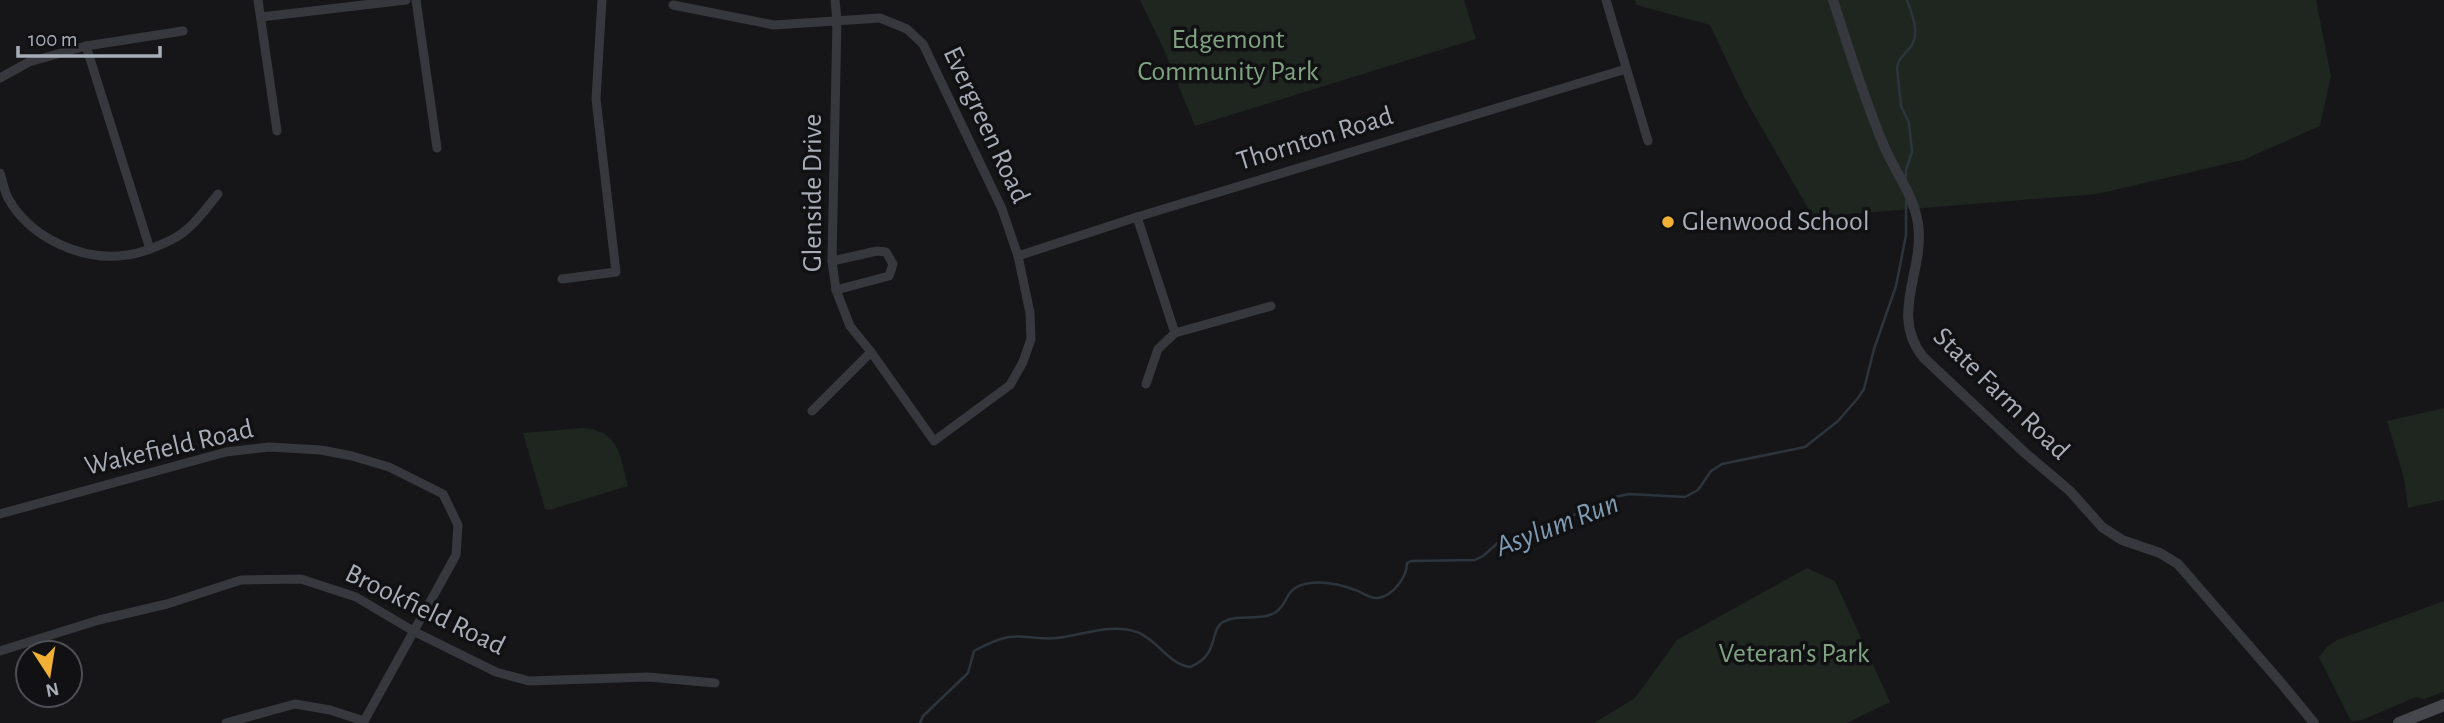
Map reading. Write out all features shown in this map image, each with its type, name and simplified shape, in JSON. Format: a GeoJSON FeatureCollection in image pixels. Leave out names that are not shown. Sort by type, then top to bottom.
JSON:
{"type":"FeatureCollection","features":[{"type":"Feature","properties":{"kind":"main road"},"geometry":{"type":"LineString","coordinates":[[2399,723],[2444,705]]}},
{"type":"Feature","properties":{"kind":"street"},"geometry":{"type":"LineString","coordinates":[[258,0],[277,131]]}},
{"type":"Feature","properties":{"kind":"street"},"geometry":{"type":"LineString","coordinates":[[261,18],[407,0]]}},
{"type":"Feature","properties":{"kind":"street"},"geometry":{"type":"LineString","coordinates":[[416,0],[437,148]]}},
{"type":"Feature","properties":{"kind":"street"},"geometry":{"type":"LineString","coordinates":[[562,279],[616,272],[596,99],[602,0]]}},
{"type":"Feature","properties":{"kind":"street","name":"Glenside Drive"},"geometry":{"type":"LineString","coordinates":[[835,0],[837,20],[832,261],[836,290],[850,326],[934,441]]}},
{"type":"Feature","properties":{"kind":"street"},"geometry":{"type":"LineString","coordinates":[[1606,0],[1648,141]]}},
{"type":"Feature","properties":{"kind":"street","name":"State Farm Road"},"geometry":{"type":"LineString","coordinates":[[1833,0],[1885,149],[1911,197],[1919,225],[1919,243],[1907,317],[1914,345],[1923,357],[2070,492],[2102,527],[2122,541],[2160,553],[2178,564],[2314,723]]}},
{"type":"Feature","properties":{"kind":"street","name":"Evergreen Road"},"geometry":{"type":"LineString","coordinates":[[673,5],[774,25],[880,18],[908,29],[923,44],[1002,209],[1018,256],[1030,313],[1031,340],[1023,362],[1010,384],[934,441]]}},
{"type":"Feature","properties":{"kind":"street"},"geometry":{"type":"LineString","coordinates":[[0,78],[29,62],[86,46],[183,31]]}},
{"type":"Feature","properties":{"kind":"street"},"geometry":{"type":"LineString","coordinates":[[86,46],[150,249]]}},
{"type":"Feature","properties":{"kind":"street","name":"Thornton Road"},"geometry":{"type":"LineString","coordinates":[[1018,256],[1137,217],[1626,69]]}},
{"type":"Feature","properties":{"kind":"street"},"geometry":{"type":"LineString","coordinates":[[0,173],[8,197],[38,234],[79,251],[104,256],[127,256],[174,239],[190,228],[218,194]]}},
{"type":"Feature","properties":{"kind":"street"},"geometry":{"type":"LineString","coordinates":[[1137,217],[1175,333]]}},
{"type":"Feature","properties":{"kind":"street"},"geometry":{"type":"LineString","coordinates":[[832,261],[877,251],[886,252],[893,264],[889,276],[836,290]]}},
{"type":"Feature","properties":{"kind":"street"},"geometry":{"type":"LineString","coordinates":[[1146,384],[1158,349],[1175,333],[1271,306]]}},
{"type":"Feature","properties":{"kind":"street"},"geometry":{"type":"LineString","coordinates":[[812,411],[871,352]]}},
{"type":"Feature","properties":{"kind":"street","name":"Wakefield Road"},"geometry":{"type":"LineString","coordinates":[[0,514],[226,452],[269,447],[321,450],[352,456],[389,467],[443,494],[458,525],[456,555],[364,722]]}},
{"type":"Feature","properties":{"kind":"street","name":"Brookfield Road"},"geometry":{"type":"LineString","coordinates":[[0,651],[99,620],[167,604],[241,580],[301,579],[356,597],[415,632],[496,671],[529,681],[648,677],[715,683]]}},
{"type":"Feature","properties":{"kind":"street"},"geometry":{"type":"LineString","coordinates":[[226,723],[295,704],[330,710],[364,722]]}},
{"type":"Feature","properties":{"kind":"green space","name":"Edgemont Community Park"},"geometry":{"type":"Polygon","coordinates":[[[1140,0],[1464,0],[1476,39],[1195,126],[1140,0]]]}},
{"type":"Feature","properties":{"kind":"green space"},"geometry":{"type":"Polygon","coordinates":[[[1635,0],[2316,0],[2331,76],[2320,126],[2243,160],[2097,194],[1813,217],[1744,97],[1710,25],[1636,5],[1635,0]]]}},
{"type":"Feature","properties":{"kind":"green space"},"geometry":{"type":"Polygon","coordinates":[[[2444,408],[2444,500],[2408,508],[2404,478],[2387,421],[2444,408]]]}},
{"type":"Feature","properties":{"kind":"green space"},"geometry":{"type":"Polygon","coordinates":[[[583,428],[605,434],[611,440],[620,455],[628,486],[545,509],[523,433],[583,428]]]}},
{"type":"Feature","properties":{"kind":"green space","name":"Veteran's Park"},"geometry":{"type":"Polygon","coordinates":[[[1807,568],[1835,581],[1890,702],[1847,723],[1594,723],[1635,698],[1677,640],[1807,568]]]}},
{"type":"Feature","properties":{"kind":"green space"},"geometry":{"type":"Polygon","coordinates":[[[2444,601],[2444,692],[2424,699],[2416,697],[2362,720],[2351,721],[2319,657],[2337,640],[2444,601]]]}},
{"type":"Feature","properties":{"kind":"waterway","name":"Asylum Run"},"geometry":{"type":"LineString","coordinates":[[1906,181],[1906,170],[1912,152],[1909,123],[1901,106],[1897,68],[1915,38],[1915,25],[1907,0]]}},
{"type":"Feature","properties":{"kind":"waterway","name":"Asylum Run"},"geometry":{"type":"LineString","coordinates":[[920,723],[923,716],[968,673],[974,651],[1000,639],[1057,638],[1107,629],[1127,630],[1144,635],[1175,661],[1190,667],[1206,656],[1216,631],[1223,622],[1270,615],[1280,608],[1298,586],[1312,583],[1339,585],[1378,598],[1389,594],[1398,585],[1405,574],[1407,563],[1411,561],[1475,560],[1500,541],[1554,525],[1606,499],[1629,494],[1685,497],[1698,490],[1711,471],[1722,464],[1805,447],[1838,421],[1864,389],[1874,349],[1896,286],[1906,235],[1906,201]]}},
{"type":"Feature","properties":{"kind":"place","name":"Glenwood School"},"geometry":{"type":"Point","coordinates":[1668,222]}}]}
